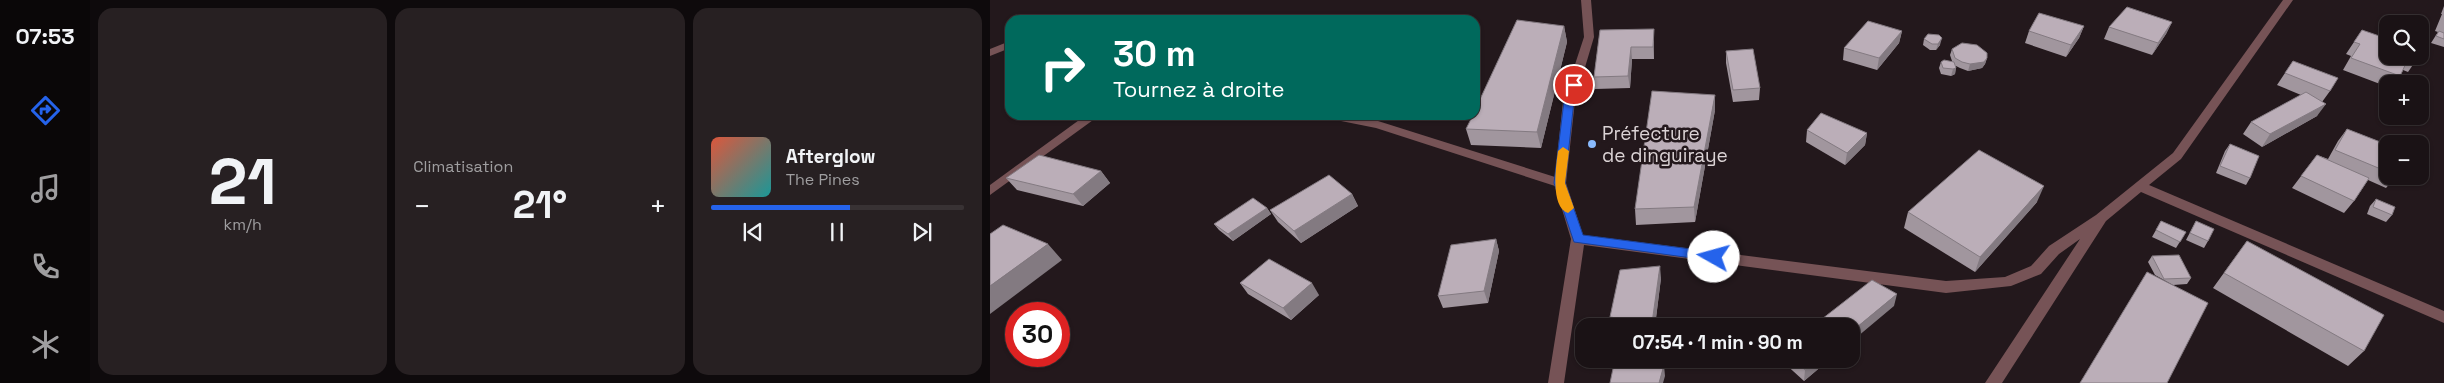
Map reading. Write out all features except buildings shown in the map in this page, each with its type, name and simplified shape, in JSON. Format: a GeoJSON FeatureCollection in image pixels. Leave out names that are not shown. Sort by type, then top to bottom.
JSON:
{"type":"FeatureCollection","features":[{"type":"Feature","properties":{"kind":"street"},"geometry":{"type":"LineString","coordinates":[[1556,383],[1578,239],[1560,183],[1569,101],[1589,37],[1586,0]]}},
{"type":"Feature","properties":{"kind":"street"},"geometry":{"type":"LineString","coordinates":[[1578,239],[1946,287],[2006,282],[2036,270],[2054,250],[2142,187],[2177,156],[2288,0]]}},
{"type":"Feature","properties":{"kind":"street"},"geometry":{"type":"LineString","coordinates":[[990,53],[1005,46]]}},
{"type":"Feature","properties":{"kind":"street"},"geometry":{"type":"LineString","coordinates":[[990,191],[1087,120]]}},
{"type":"Feature","properties":{"kind":"street"},"geometry":{"type":"LineString","coordinates":[[1354,120],[1378,125],[1560,183]]}},
{"type":"Feature","properties":{"kind":"street"},"geometry":{"type":"LineString","coordinates":[[2142,187],[2444,317]]}},
{"type":"Feature","properties":{"kind":"street"},"geometry":{"type":"LineString","coordinates":[[1993,383],[2101,218]]}},
{"type":"Feature","properties":{"kind":"slow traffic"},"geometry":{"type":"LineString","coordinates":[[1563,151],[1560,183],[1568,208]]}},
{"type":"Feature","properties":{"kind":"place","name":"Préfecture de dinguiraye"},"geometry":{"type":"Point","coordinates":[1592,144]}},
{"type":"Feature","properties":{"kind":"route"},"geometry":{"type":"LineString","coordinates":[[1574,85],[1569,101],[1560,183],[1578,239],[1714,257]]}}]}
